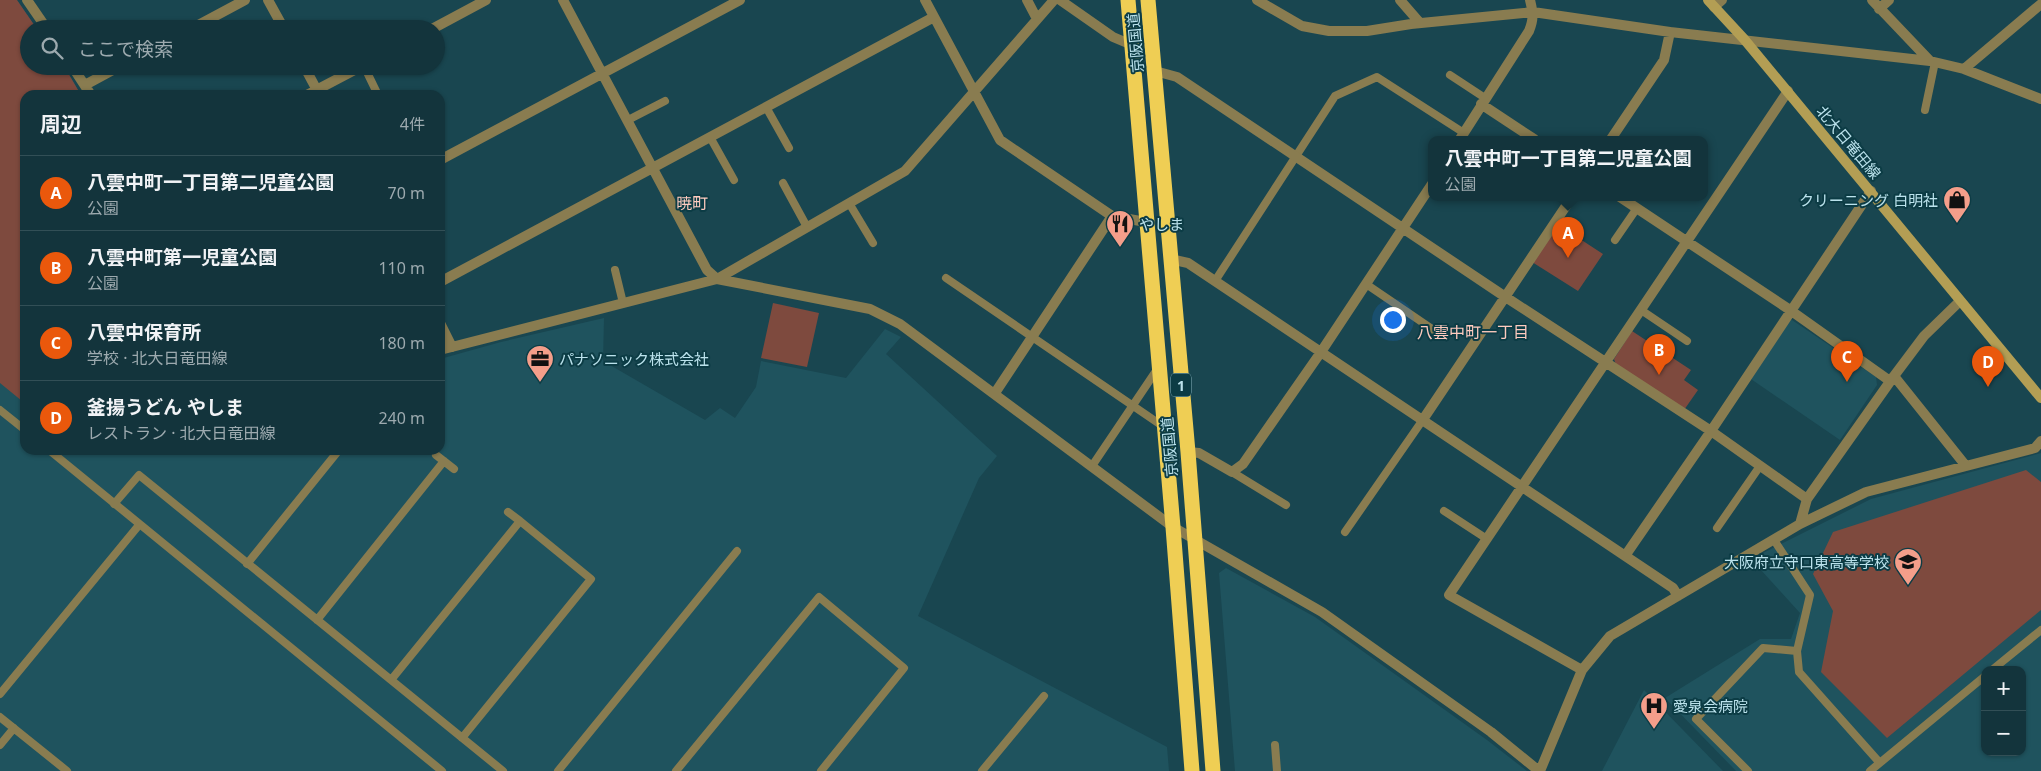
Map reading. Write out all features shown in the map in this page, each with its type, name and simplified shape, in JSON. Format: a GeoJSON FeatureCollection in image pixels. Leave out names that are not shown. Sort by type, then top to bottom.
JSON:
{"type":"FeatureCollection","features":[{"type":"Feature","properties":{"kind":"highway","name":"京阪国道"},"geometry":{"type":"LineString","coordinates":[[1128,0],[1192,771]]}},
{"type":"Feature","properties":{"kind":"highway","name":"京阪国道"},"geometry":{"type":"LineString","coordinates":[[1148,0],[1188,452],[1212,771]]}},
{"type":"Feature","properties":{"kind":"main road","name":"北大日竜田線"},"geometry":{"type":"LineString","coordinates":[[1715,2],[2041,398]]}},
{"type":"Feature","properties":{"kind":"street"},"geometry":{"type":"LineString","coordinates":[[27,0],[41,20]]}},
{"type":"Feature","properties":{"kind":"street"},"geometry":{"type":"LineString","coordinates":[[208,20],[245,0]]}},
{"type":"Feature","properties":{"kind":"street"},"geometry":{"type":"LineString","coordinates":[[268,0],[279,20]]}},
{"type":"Feature","properties":{"kind":"street"},"geometry":{"type":"LineString","coordinates":[[445,22],[486,0]]}},
{"type":"Feature","properties":{"kind":"street"},"geometry":{"type":"LineString","coordinates":[[563,0],[707,270],[717,279],[870,309],[900,324],[1173,527],[1322,612],[1491,732],[1539,771],[1582,670],[1610,636],[1800,524],[1866,492],[2035,448],[2041,441]]}},
{"type":"Feature","properties":{"kind":"street"},"geometry":{"type":"LineString","coordinates":[[445,157],[740,0]]}},
{"type":"Feature","properties":{"kind":"street"},"geometry":{"type":"LineString","coordinates":[[925,0],[973,93],[1000,140],[1112,216],[1146,222]]}},
{"type":"Feature","properties":{"kind":"street"},"geometry":{"type":"LineString","coordinates":[[1027,0],[1037,19]]}},
{"type":"Feature","properties":{"kind":"street"},"geometry":{"type":"LineString","coordinates":[[445,349],[717,279],[905,171],[1054,0]]}},
{"type":"Feature","properties":{"kind":"street"},"geometry":{"type":"LineString","coordinates":[[1060,0],[1113,37],[1132,45]]}},
{"type":"Feature","properties":{"kind":"street"},"geometry":{"type":"LineString","coordinates":[[1257,0],[1302,26],[1329,31],[1367,31],[1420,23],[1533,12],[1670,32],[1932,61],[1964,69],[2041,99]]}},
{"type":"Feature","properties":{"kind":"street"},"geometry":{"type":"LineString","coordinates":[[1400,0],[1420,23]]}},
{"type":"Feature","properties":{"kind":"street"},"geometry":{"type":"LineString","coordinates":[[1462,136],[1533,21],[1530,0]]}},
{"type":"Feature","properties":{"kind":"street"},"geometry":{"type":"LineString","coordinates":[[1872,0],[1932,61]]}},
{"type":"Feature","properties":{"kind":"street"},"geometry":{"type":"LineString","coordinates":[[1879,8],[1889,0]]}},
{"type":"Feature","properties":{"kind":"street"},"geometry":{"type":"LineString","coordinates":[[1964,69],[2041,4]]}},
{"type":"Feature","properties":{"kind":"street"},"geometry":{"type":"LineString","coordinates":[[445,279],[934,17]]}},
{"type":"Feature","properties":{"kind":"street"},"geometry":{"type":"LineString","coordinates":[[1613,136],[1664,60],[1670,32]]}},
{"type":"Feature","properties":{"kind":"street"},"geometry":{"type":"LineString","coordinates":[[1155,70],[1177,77],[1605,363],[1711,431],[1808,499]]}},
{"type":"Feature","properties":{"kind":"street"},"geometry":{"type":"LineString","coordinates":[[78,75],[88,90]]}},
{"type":"Feature","properties":{"kind":"street"},"geometry":{"type":"LineString","coordinates":[[85,85],[103,75]]}},
{"type":"Feature","properties":{"kind":"street"},"geometry":{"type":"LineString","coordinates":[[309,75],[317,90]]}},
{"type":"Feature","properties":{"kind":"street"},"geometry":{"type":"LineString","coordinates":[[321,90],[347,75]]}},
{"type":"Feature","properties":{"kind":"street"},"geometry":{"type":"LineString","coordinates":[[1582,670],[1448,595],[1522,488],[1788,91]]}},
{"type":"Feature","properties":{"kind":"street"},"geometry":{"type":"LineString","coordinates":[[1484,101],[1530,136]]}},
{"type":"Feature","properties":{"kind":"street"},"geometry":{"type":"LineString","coordinates":[[1188,452],[1199,453],[1232,472],[1244,464],[1428,190]]}},
{"type":"Feature","properties":{"kind":"street"},"geometry":{"type":"LineString","coordinates":[[1625,556],[1871,191]]}},
{"type":"Feature","properties":{"kind":"street"},"geometry":{"type":"LineString","coordinates":[[1422,421],[1569,201]]}},
{"type":"Feature","properties":{"kind":"street"},"geometry":{"type":"LineString","coordinates":[[1626,201],[1892,378],[1966,466]]}},
{"type":"Feature","properties":{"kind":"street"},"geometry":{"type":"LineString","coordinates":[[995,393],[1112,216]]}},
{"type":"Feature","properties":{"kind":"street"},"geometry":{"type":"LineString","coordinates":[[1170,259],[1188,263],[1673,588],[1678,596]]}},
{"type":"Feature","properties":{"kind":"street"},"geometry":{"type":"LineString","coordinates":[[1800,524],[1808,499],[1892,378],[1924,336],[1960,301]]}},
{"type":"Feature","properties":{"kind":"street"},"geometry":{"type":"LineString","coordinates":[[445,333],[452,347]]}},
{"type":"Feature","properties":{"kind":"lane"},"geometry":{"type":"LineString","coordinates":[[1925,110],[1932,61]]}},
{"type":"Feature","properties":{"kind":"lane"},"geometry":{"type":"LineString","coordinates":[[368,75],[375,90]]}},
{"type":"Feature","properties":{"kind":"lane"},"geometry":{"type":"LineString","coordinates":[[1450,75],[1484,101]]}},
{"type":"Feature","properties":{"kind":"lane"},"geometry":{"type":"LineString","coordinates":[[1215,281],[1335,96],[1377,78],[1462,136]]}},
{"type":"Feature","properties":{"kind":"lane"},"geometry":{"type":"LineString","coordinates":[[628,120],[665,101]]}},
{"type":"Feature","properties":{"kind":"lane"},"geometry":{"type":"LineString","coordinates":[[766,107],[789,148]]}},
{"type":"Feature","properties":{"kind":"lane"},"geometry":{"type":"LineString","coordinates":[[710,137],[734,180]]}},
{"type":"Feature","properties":{"kind":"lane"},"geometry":{"type":"LineString","coordinates":[[783,183],[807,227]]}},
{"type":"Feature","properties":{"kind":"lane"},"geometry":{"type":"LineString","coordinates":[[849,203],[873,243]]}},
{"type":"Feature","properties":{"kind":"lane"},"geometry":{"type":"LineString","coordinates":[[1615,240],[1636,208]]}},
{"type":"Feature","properties":{"kind":"lane"},"geometry":{"type":"LineString","coordinates":[[615,270],[624,303]]}},
{"type":"Feature","properties":{"kind":"lane"},"geometry":{"type":"LineString","coordinates":[[946,278],[1164,428]]}},
{"type":"Feature","properties":{"kind":"lane"},"geometry":{"type":"LineString","coordinates":[[1366,284],[1438,333]]}},
{"type":"Feature","properties":{"kind":"lane"},"geometry":{"type":"LineString","coordinates":[[1641,310],[1687,341]]}},
{"type":"Feature","properties":{"kind":"lane"},"geometry":{"type":"LineString","coordinates":[[1092,466],[1159,367]]}},
{"type":"Feature","properties":{"kind":"lane"},"geometry":{"type":"LineString","coordinates":[[0,410],[20,426]]}},
{"type":"Feature","properties":{"kind":"lane"},"geometry":{"type":"LineString","coordinates":[[1345,532],[1422,421]]}},
{"type":"Feature","properties":{"kind":"lane"},"geometry":{"type":"LineString","coordinates":[[54,455],[442,771]]}},
{"type":"Feature","properties":{"kind":"lane"},"geometry":{"type":"LineString","coordinates":[[248,564],[335,455]]}},
{"type":"Feature","properties":{"kind":"lane"},"geometry":{"type":"LineString","coordinates":[[436,455],[454,469]]}},
{"type":"Feature","properties":{"kind":"lane"},"geometry":{"type":"LineString","coordinates":[[317,620],[444,461]]}},
{"type":"Feature","properties":{"kind":"lane"},"geometry":{"type":"LineString","coordinates":[[1717,528],[1760,466]]}},
{"type":"Feature","properties":{"kind":"lane"},"geometry":{"type":"LineString","coordinates":[[1232,472],[1286,505]]}},
{"type":"Feature","properties":{"kind":"lane"},"geometry":{"type":"LineString","coordinates":[[114,504],[139,475],[503,771]]}},
{"type":"Feature","properties":{"kind":"lane"},"geometry":{"type":"LineString","coordinates":[[1444,511],[1487,539]]}},
{"type":"Feature","properties":{"kind":"lane"},"geometry":{"type":"LineString","coordinates":[[462,738],[591,579],[508,512]]}},
{"type":"Feature","properties":{"kind":"lane"},"geometry":{"type":"LineString","coordinates":[[391,680],[520,521]]}},
{"type":"Feature","properties":{"kind":"lane"},"geometry":{"type":"LineString","coordinates":[[0,694],[139,525]]}},
{"type":"Feature","properties":{"kind":"lane"},"geometry":{"type":"LineString","coordinates":[[1774,540],[1810,595],[1797,651],[1799,672],[1879,762]]}},
{"type":"Feature","properties":{"kind":"lane"},"geometry":{"type":"LineString","coordinates":[[558,771],[737,551]]}},
{"type":"Feature","properties":{"kind":"lane"},"geometry":{"type":"LineString","coordinates":[[676,771],[819,597],[904,668],[821,771]]}},
{"type":"Feature","properties":{"kind":"lane"},"geometry":{"type":"LineString","coordinates":[[1997,666],[2041,630]]}},
{"type":"Feature","properties":{"kind":"lane"},"geometry":{"type":"LineString","coordinates":[[1748,771],[1696,719],[1763,648],[1797,651]]}},
{"type":"Feature","properties":{"kind":"lane"},"geometry":{"type":"LineString","coordinates":[[1870,771],[1981,679]]}},
{"type":"Feature","properties":{"kind":"lane"},"geometry":{"type":"LineString","coordinates":[[982,771],[1044,696]]}},
{"type":"Feature","properties":{"kind":"lane"},"geometry":{"type":"LineString","coordinates":[[0,717],[66,771]]}},
{"type":"Feature","properties":{"kind":"lane"},"geometry":{"type":"LineString","coordinates":[[0,745],[14,728]]}},
{"type":"Feature","properties":{"kind":"lane"},"geometry":{"type":"LineString","coordinates":[[1275,744],[1277,771]]}},
{"type":"Feature","properties":{"kind":"shaded area","name":"パナソニック株式会社"},"geometry":{"type":"Polygon","coordinates":[[[0,0],[17,0],[31,20],[20,20],[20,75],[69,75],[78,90],[20,90],[20,455],[445,455],[445,358],[501,342],[604,318],[603,361],[705,420],[720,408],[735,418],[756,387],[761,361],[846,378],[885,329],[901,337],[886,354],[997,456],[979,478],[918,616],[1167,747],[1169,771],[0,771],[0,0]]]}},
{"type":"Feature","properties":{"kind":"shaded area"},"geometry":{"type":"Polygon","coordinates":[[[0,0],[17,0],[31,20],[20,20],[20,75],[69,75],[78,90],[20,90],[20,399],[0,383],[0,0]]]}},
{"type":"Feature","properties":{"kind":"shaded area"},"geometry":{"type":"Polygon","coordinates":[[[1557,224],[1603,254],[1578,291],[1532,262],[1557,224]]]}},
{"type":"Feature","properties":{"kind":"shaded area"},"geometry":{"type":"Polygon","coordinates":[[[773,303],[819,313],[807,367],[761,358],[773,303]]]}},
{"type":"Feature","properties":{"kind":"shaded area"},"geometry":{"type":"Polygon","coordinates":[[[1792,320],[1876,377],[1877,385],[1840,440],[1748,377],[1786,321],[1792,320]]]}},
{"type":"Feature","properties":{"kind":"shaded area"},"geometry":{"type":"Polygon","coordinates":[[[1632,331],[1691,370],[1684,380],[1698,390],[1684,410],[1616,365],[1614,359],[1632,331]]]}},
{"type":"Feature","properties":{"kind":"shaded area","name":"大阪府立守口東高等学校"},"geometry":{"type":"Polygon","coordinates":[[[2041,453],[2041,771],[1736,771],[1665,698],[1760,639],[1791,639],[1800,613],[1751,559],[1871,499],[2041,453]]]}},
{"type":"Feature","properties":{"kind":"shaded area"},"geometry":{"type":"Polygon","coordinates":[[[2026,470],[2041,482],[2041,610],[1887,738],[1821,672],[1833,611],[1813,574],[1833,532],[2026,470]]]}},
{"type":"Feature","properties":{"kind":"shaded area"},"geometry":{"type":"Polygon","coordinates":[[[1226,568],[1315,617],[1487,740],[1527,771],[1235,771],[1219,573],[1226,568]]]}},
{"type":"Feature","properties":{"kind":"shaded area","name":"愛泉会病院"},"geometry":{"type":"Polygon","coordinates":[[[1644,690],[1723,771],[1602,771],[1644,690]]]}},
{"type":"Feature","properties":{"kind":"place","name":"クリーニング 白明社"},"geometry":{"type":"Point","coordinates":[1957,224]}},
{"type":"Feature","properties":{"kind":"place","name":"やしま"},"geometry":{"type":"Point","coordinates":[1120,248]}},
{"type":"Feature","properties":{"kind":"place","name":"八雲中町一丁目第二児童公園"},"geometry":{"type":"Point","coordinates":[1568,258]}},
{"type":"Feature","properties":{"kind":"place","name":"八雲中町第一児童公園"},"geometry":{"type":"Point","coordinates":[1659,375]}},
{"type":"Feature","properties":{"kind":"place","name":"八雲中保育所"},"geometry":{"type":"Point","coordinates":[1847,382]}},
{"type":"Feature","properties":{"kind":"place","name":"パナソニック株式会社"},"geometry":{"type":"Point","coordinates":[540,383]}},
{"type":"Feature","properties":{"kind":"place","name":"釜揚うどん やしま"},"geometry":{"type":"Point","coordinates":[1988,387]}},
{"type":"Feature","properties":{"kind":"place","name":"大阪府立守口東高等学校"},"geometry":{"type":"Point","coordinates":[1908,586]}},
{"type":"Feature","properties":{"kind":"place","name":"愛泉会病院"},"geometry":{"type":"Point","coordinates":[1654,730]}},
{"type":"Feature","properties":{"kind":"district","name":"暁町"},"geometry":{"type":"Point","coordinates":[692,203]}},
{"type":"Feature","properties":{"kind":"district","name":"八雲中町一丁目"},"geometry":{"type":"Point","coordinates":[1473,332]}}]}
